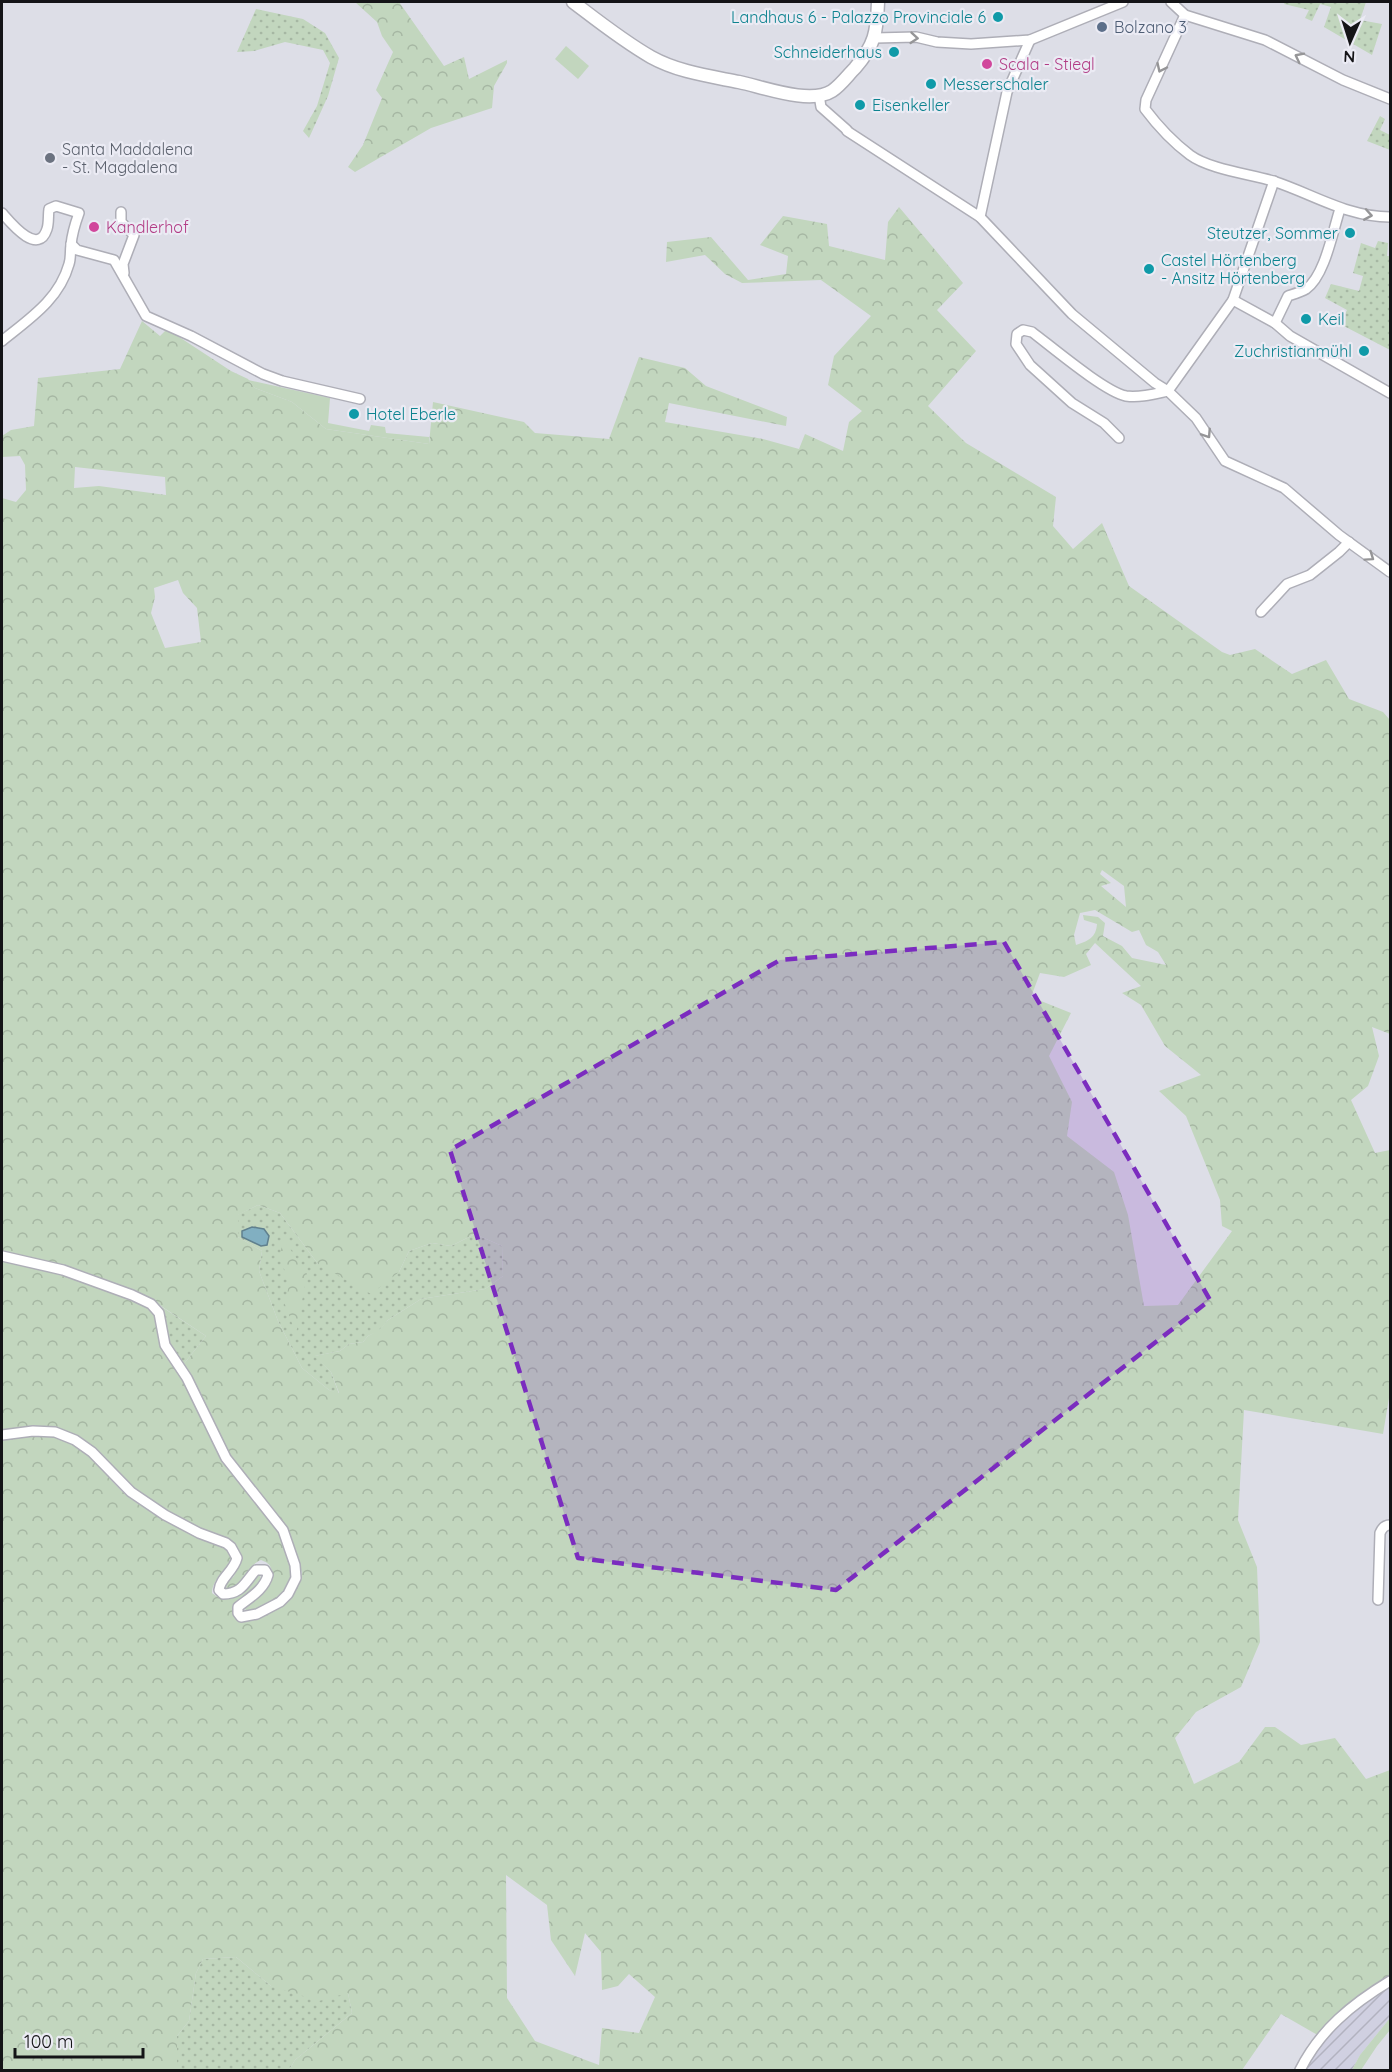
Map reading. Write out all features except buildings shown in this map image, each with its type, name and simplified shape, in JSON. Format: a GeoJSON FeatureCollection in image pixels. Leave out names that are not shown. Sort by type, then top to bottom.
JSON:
{"type":"FeatureCollection","features":[{"type":"Feature","properties":{"kind":"street"},"geometry":{"type":"LineString","coordinates":[[573,2],[601,24],[652,57],[676,68],[778,92],[819,95],[838,87],[868,51],[875,38],[878,2]]}},
{"type":"Feature","properties":{"kind":"street"},"geometry":{"type":"LineString","coordinates":[[875,38],[916,37],[970,44],[1030,40],[1123,2]]}},
{"type":"Feature","properties":{"kind":"street"},"geometry":{"type":"LineString","coordinates":[[1171,2],[1185,15],[1265,40],[1343,80],[1390,99]]}},
{"type":"Feature","properties":{"kind":"street"},"geometry":{"type":"LineString","coordinates":[[1185,15],[1146,100],[1145,109],[1190,156],[1208,164],[1274,182],[1340,209],[1371,217],[1390,217]]}},
{"type":"Feature","properties":{"kind":"street"},"geometry":{"type":"LineString","coordinates":[[980,217],[1007,92],[1030,40]]}},
{"type":"Feature","properties":{"kind":"street"},"geometry":{"type":"LineString","coordinates":[[819,95],[821,107],[847,131],[980,217],[1072,314],[1168,391],[1196,418],[1225,461],[1284,488],[1348,542],[1390,572]]}},
{"type":"Feature","properties":{"kind":"street"},"geometry":{"type":"LineString","coordinates":[[1119,438],[1104,423],[1072,403],[1030,365],[1016,344],[1017,334],[1023,330],[1032,332],[1095,379],[1123,395],[1137,397],[1168,391],[1233,300],[1274,182]]}},
{"type":"Feature","properties":{"kind":"street"},"geometry":{"type":"LineString","coordinates":[[2,213],[26,237],[35,240],[41,238],[46,231],[49,209],[57,206],[79,213],[73,229],[70,261],[64,280],[44,307],[2,341]]}},
{"type":"Feature","properties":{"kind":"street"},"geometry":{"type":"LineString","coordinates":[[1275,323],[1288,296],[1306,289],[1314,280],[1329,250],[1340,209]]}},
{"type":"Feature","properties":{"kind":"street"},"geometry":{"type":"LineString","coordinates":[[121,213],[121,222],[134,237],[123,264],[123,277]]}},
{"type":"Feature","properties":{"kind":"street"},"geometry":{"type":"LineString","coordinates":[[71,244],[77,250],[114,260],[146,316],[191,336],[263,374],[360,399]]}},
{"type":"Feature","properties":{"kind":"street"},"geometry":{"type":"LineString","coordinates":[[1233,300],[1275,323],[1290,336],[1390,393]]}},
{"type":"Feature","properties":{"kind":"street"},"geometry":{"type":"LineString","coordinates":[[1260,612],[1287,584],[1310,575],[1348,542]]}},
{"type":"Feature","properties":{"kind":"street"},"geometry":{"type":"LineString","coordinates":[[2,1256],[63,1270],[151,1304],[159,1314],[165,1345],[188,1378],[226,1458],[283,1530],[295,1565],[294,1585],[280,1602],[257,1614],[241,1617],[238,1607],[256,1594],[266,1581],[268,1575],[265,1570],[256,1570],[244,1586],[236,1592],[223,1594],[219,1590],[220,1585],[236,1565],[237,1558],[226,1543],[199,1533],[165,1515],[131,1492],[92,1452],[75,1440],[55,1432],[33,1431],[2,1435]]}},
{"type":"Feature","properties":{"kind":"street"},"geometry":{"type":"LineString","coordinates":[[1378,1600],[1380,1533],[1387,1525],[1390,1525]]}},
{"type":"Feature","properties":{"kind":"street"},"geometry":{"type":"LineString","coordinates":[[1300,2070],[1324,2034],[1339,2017],[1360,1999],[1390,1981]]}},
{"type":"Feature","properties":{"kind":"highlighted area"},"geometry":{"type":"Polygon","coordinates":[[[1004,942],[1210,1300],[836,1590],[578,1558],[450,1150],[780,960],[1004,942]]]}},
{"type":"Feature","properties":{"kind":"shaded area"},"geometry":{"type":"Polygon","coordinates":[[[1390,1980],[1390,2018],[1360,2055],[1352,2070],[1300,2070],[1321,2037],[1390,1980]]]}},
{"type":"Feature","properties":{"kind":"green space"},"geometry":{"type":"Polygon","coordinates":[[[355,2],[399,2],[444,66],[464,57],[469,79],[507,60],[494,86],[492,108],[431,128],[355,172],[348,167],[363,145],[382,98],[376,90],[393,52],[382,36],[377,22],[355,2]]]}},
{"type":"Feature","properties":{"kind":"green space"},"geometry":{"type":"Polygon","coordinates":[[[1285,2],[1366,2],[1360,20],[1382,24],[1372,55],[1324,27],[1331,7],[1320,4],[1312,21],[1305,18],[1309,10],[1284,4],[1285,2]]]}},
{"type":"Feature","properties":{"kind":"green space"},"geometry":{"type":"Polygon","coordinates":[[[256,9],[303,19],[325,33],[339,58],[328,96],[309,138],[303,131],[317,106],[330,63],[323,50],[285,42],[254,51],[237,52],[256,9]]]}},
{"type":"Feature","properties":{"kind":"green space"},"geometry":{"type":"Polygon","coordinates":[[[566,46],[589,66],[578,79],[555,59],[566,46]]]}},
{"type":"Feature","properties":{"kind":"green space"},"geometry":{"type":"Polygon","coordinates":[[[1380,116],[1385,119],[1380,130],[1390,135],[1390,150],[1367,141],[1380,116]]]}},
{"type":"Feature","properties":{"kind":"green space"},"geometry":{"type":"Polygon","coordinates":[[[899,207],[963,283],[937,310],[976,351],[928,406],[966,443],[1056,497],[1053,526],[1073,549],[1102,523],[1129,586],[1222,652],[1230,655],[1255,649],[1292,674],[1326,660],[1349,699],[1383,712],[1390,720],[1390,1034],[1372,1027],[1379,1056],[1368,1086],[1351,1100],[1375,1153],[1390,1150],[1390,1392],[1383,1434],[1244,1410],[1238,1520],[1257,1567],[1260,1642],[1241,1687],[1196,1712],[1175,1738],[1194,1784],[1239,1762],[1265,1727],[1275,1727],[1301,1745],[1335,1738],[1366,1779],[1390,1770],[1390,1980],[1321,2037],[1281,2014],[1242,2070],[289,2070],[295,2060],[352,2013],[348,1993],[319,2001],[271,1986],[236,1957],[203,1959],[196,1973],[189,2021],[177,2036],[177,2070],[2,2070],[2,1437],[44,1434],[57,1436],[70,1442],[90,1457],[126,1495],[137,1503],[179,1528],[222,1546],[232,1558],[213,1588],[212,1593],[219,1597],[231,1597],[237,1594],[256,1573],[260,1574],[259,1584],[233,1609],[233,1614],[242,1622],[259,1617],[299,1581],[302,1573],[293,1548],[228,1456],[183,1365],[206,1336],[155,1302],[2,1254],[2,498],[16,502],[26,490],[25,465],[20,456],[2,457],[2,436],[11,430],[34,426],[38,378],[120,369],[142,321],[160,336],[167,329],[231,371],[248,379],[255,388],[292,402],[326,429],[429,444],[433,402],[524,422],[535,433],[609,439],[639,357],[685,368],[706,386],[787,417],[786,426],[669,403],[665,422],[763,439],[799,449],[805,434],[843,451],[849,422],[862,411],[828,385],[834,356],[871,316],[821,280],[742,283],[725,274],[705,255],[666,262],[667,242],[711,237],[748,280],[786,274],[788,256],[760,245],[783,216],[827,224],[829,246],[885,260],[888,222],[899,207]],[[75,467],[74,488],[99,486],[166,495],[165,477],[75,467]],[[178,580],[154,588],[155,597],[151,613],[165,648],[201,642],[197,608],[183,593],[178,580]],[[1102,870],[1100,874],[1111,883],[1101,886],[1126,907],[1124,886],[1102,870]],[[1095,910],[1080,913],[1074,935],[1076,945],[1091,938],[1097,924],[1084,920],[1083,915],[1098,917],[1105,923],[1103,936],[1122,946],[1132,958],[1166,965],[1158,952],[1146,945],[1139,930],[1132,932],[1095,910]],[[1095,943],[1086,954],[1091,965],[1064,977],[1040,973],[1031,997],[1071,1013],[1049,1056],[1072,1102],[1067,1136],[1114,1172],[1128,1215],[1144,1306],[1178,1305],[1232,1231],[1222,1226],[1220,1200],[1186,1116],[1159,1091],[1201,1075],[1165,1046],[1141,1005],[1122,993],[1141,986],[1095,943]],[[258,1205],[238,1215],[238,1237],[262,1251],[259,1271],[278,1321],[302,1368],[329,1390],[339,1393],[331,1372],[314,1356],[340,1351],[349,1344],[363,1342],[388,1320],[421,1299],[485,1289],[503,1276],[502,1246],[475,1234],[451,1246],[432,1243],[409,1251],[399,1272],[371,1294],[318,1264],[280,1213],[258,1205]],[[506,1875],[507,1998],[535,2041],[599,2065],[602,2028],[639,2033],[655,1997],[629,1974],[618,1986],[602,1990],[601,1952],[585,1933],[575,1976],[551,1940],[547,1905],[506,1875]]]}},
{"type":"Feature","properties":{"kind":"green space"},"geometry":{"type":"Polygon","coordinates":[[[1378,241],[1388,243],[1387,256],[1390,256],[1390,350],[1340,324],[1347,310],[1325,298],[1331,284],[1359,291],[1363,276],[1353,273],[1361,243],[1375,248],[1378,241]]]}},
{"type":"Feature","properties":{"kind":"green space"},"geometry":{"type":"Polygon","coordinates":[[[248,380],[330,398],[328,423],[369,431],[371,425],[385,427],[386,433],[429,437],[429,444],[326,429],[292,402],[255,388],[248,380]]]}},
{"type":"Feature","properties":{"kind":"green space"},"geometry":{"type":"Polygon","coordinates":[[[258,1205],[280,1213],[318,1264],[399,1272],[409,1251],[432,1243],[451,1246],[475,1234],[502,1246],[503,1276],[485,1289],[421,1299],[388,1320],[379,1331],[368,1336],[363,1342],[349,1344],[340,1351],[315,1356],[331,1372],[339,1394],[329,1390],[302,1368],[278,1321],[259,1271],[262,1251],[238,1237],[237,1215],[258,1205]]]}},
{"type":"Feature","properties":{"kind":"green space"},"geometry":{"type":"Polygon","coordinates":[[[284,1240],[307,1274],[296,1334],[284,1302],[288,1281],[281,1252],[284,1240]]]}},
{"type":"Feature","properties":{"kind":"green space"},"geometry":{"type":"Polygon","coordinates":[[[2,1260],[62,1273],[145,1306],[157,1316],[183,1378],[222,1459],[283,1536],[294,1568],[292,1582],[280,1598],[259,1611],[248,1612],[245,1609],[248,1604],[268,1588],[272,1575],[271,1567],[261,1560],[252,1566],[247,1579],[235,1589],[226,1588],[241,1559],[135,1490],[95,1448],[78,1437],[2,1431],[2,1260]]]}},
{"type":"Feature","properties":{"kind":"green space"},"geometry":{"type":"Polygon","coordinates":[[[162,1307],[206,1336],[183,1365],[168,1343],[162,1307]]]}},
{"type":"Feature","properties":{"kind":"green space"},"geometry":{"type":"Polygon","coordinates":[[[236,1957],[271,1986],[348,1993],[352,2013],[295,2060],[289,2070],[177,2070],[177,2036],[189,2021],[196,1973],[203,1959],[236,1957]]]}},
{"type":"Feature","properties":{"kind":"green space"},"geometry":{"type":"Polygon","coordinates":[[[1390,2018],[1390,2030],[1361,2070],[1352,2070],[1360,2055],[1390,2018]]]}},
{"type":"Feature","properties":{"kind":"water"},"geometry":{"type":"Polygon","coordinates":[[[252,1227],[264,1229],[269,1236],[267,1245],[261,1246],[242,1237],[242,1231],[252,1227]]]}},
{"type":"Feature","properties":{"kind":"place","name":"Landhaus 6 - Palazzo Provinciale 6"},"geometry":{"type":"Point","coordinates":[998,17]}},
{"type":"Feature","properties":{"kind":"place","name":"Bolzano 3"},"geometry":{"type":"Point","coordinates":[1102,27]}},
{"type":"Feature","properties":{"kind":"place","name":"Schneiderhaus"},"geometry":{"type":"Point","coordinates":[894,52]}},
{"type":"Feature","properties":{"kind":"place","name":"Scala - Stiegl"},"geometry":{"type":"Point","coordinates":[987,64]}},
{"type":"Feature","properties":{"kind":"place","name":"Messerschaler"},"geometry":{"type":"Point","coordinates":[931,84]}},
{"type":"Feature","properties":{"kind":"place","name":"Eisenkeller"},"geometry":{"type":"Point","coordinates":[860,105]}},
{"type":"Feature","properties":{"kind":"place","name":"Santa Maddalena - St. Magdalena"},"geometry":{"type":"Point","coordinates":[50,158]}},
{"type":"Feature","properties":{"kind":"place","name":"Kandlerhof"},"geometry":{"type":"Point","coordinates":[94,227]}},
{"type":"Feature","properties":{"kind":"place","name":"Steutzer, Sommer"},"geometry":{"type":"Point","coordinates":[1350,233]}},
{"type":"Feature","properties":{"kind":"place","name":"Castel Hörtenberg - Ansitz Hörtenberg"},"geometry":{"type":"Point","coordinates":[1149,269]}},
{"type":"Feature","properties":{"kind":"place","name":"Keil"},"geometry":{"type":"Point","coordinates":[1306,319]}},
{"type":"Feature","properties":{"kind":"place","name":"Zuchristianmühl"},"geometry":{"type":"Point","coordinates":[1364,351]}},
{"type":"Feature","properties":{"kind":"place","name":"Hotel Eberle"},"geometry":{"type":"Point","coordinates":[354,414]}}]}
